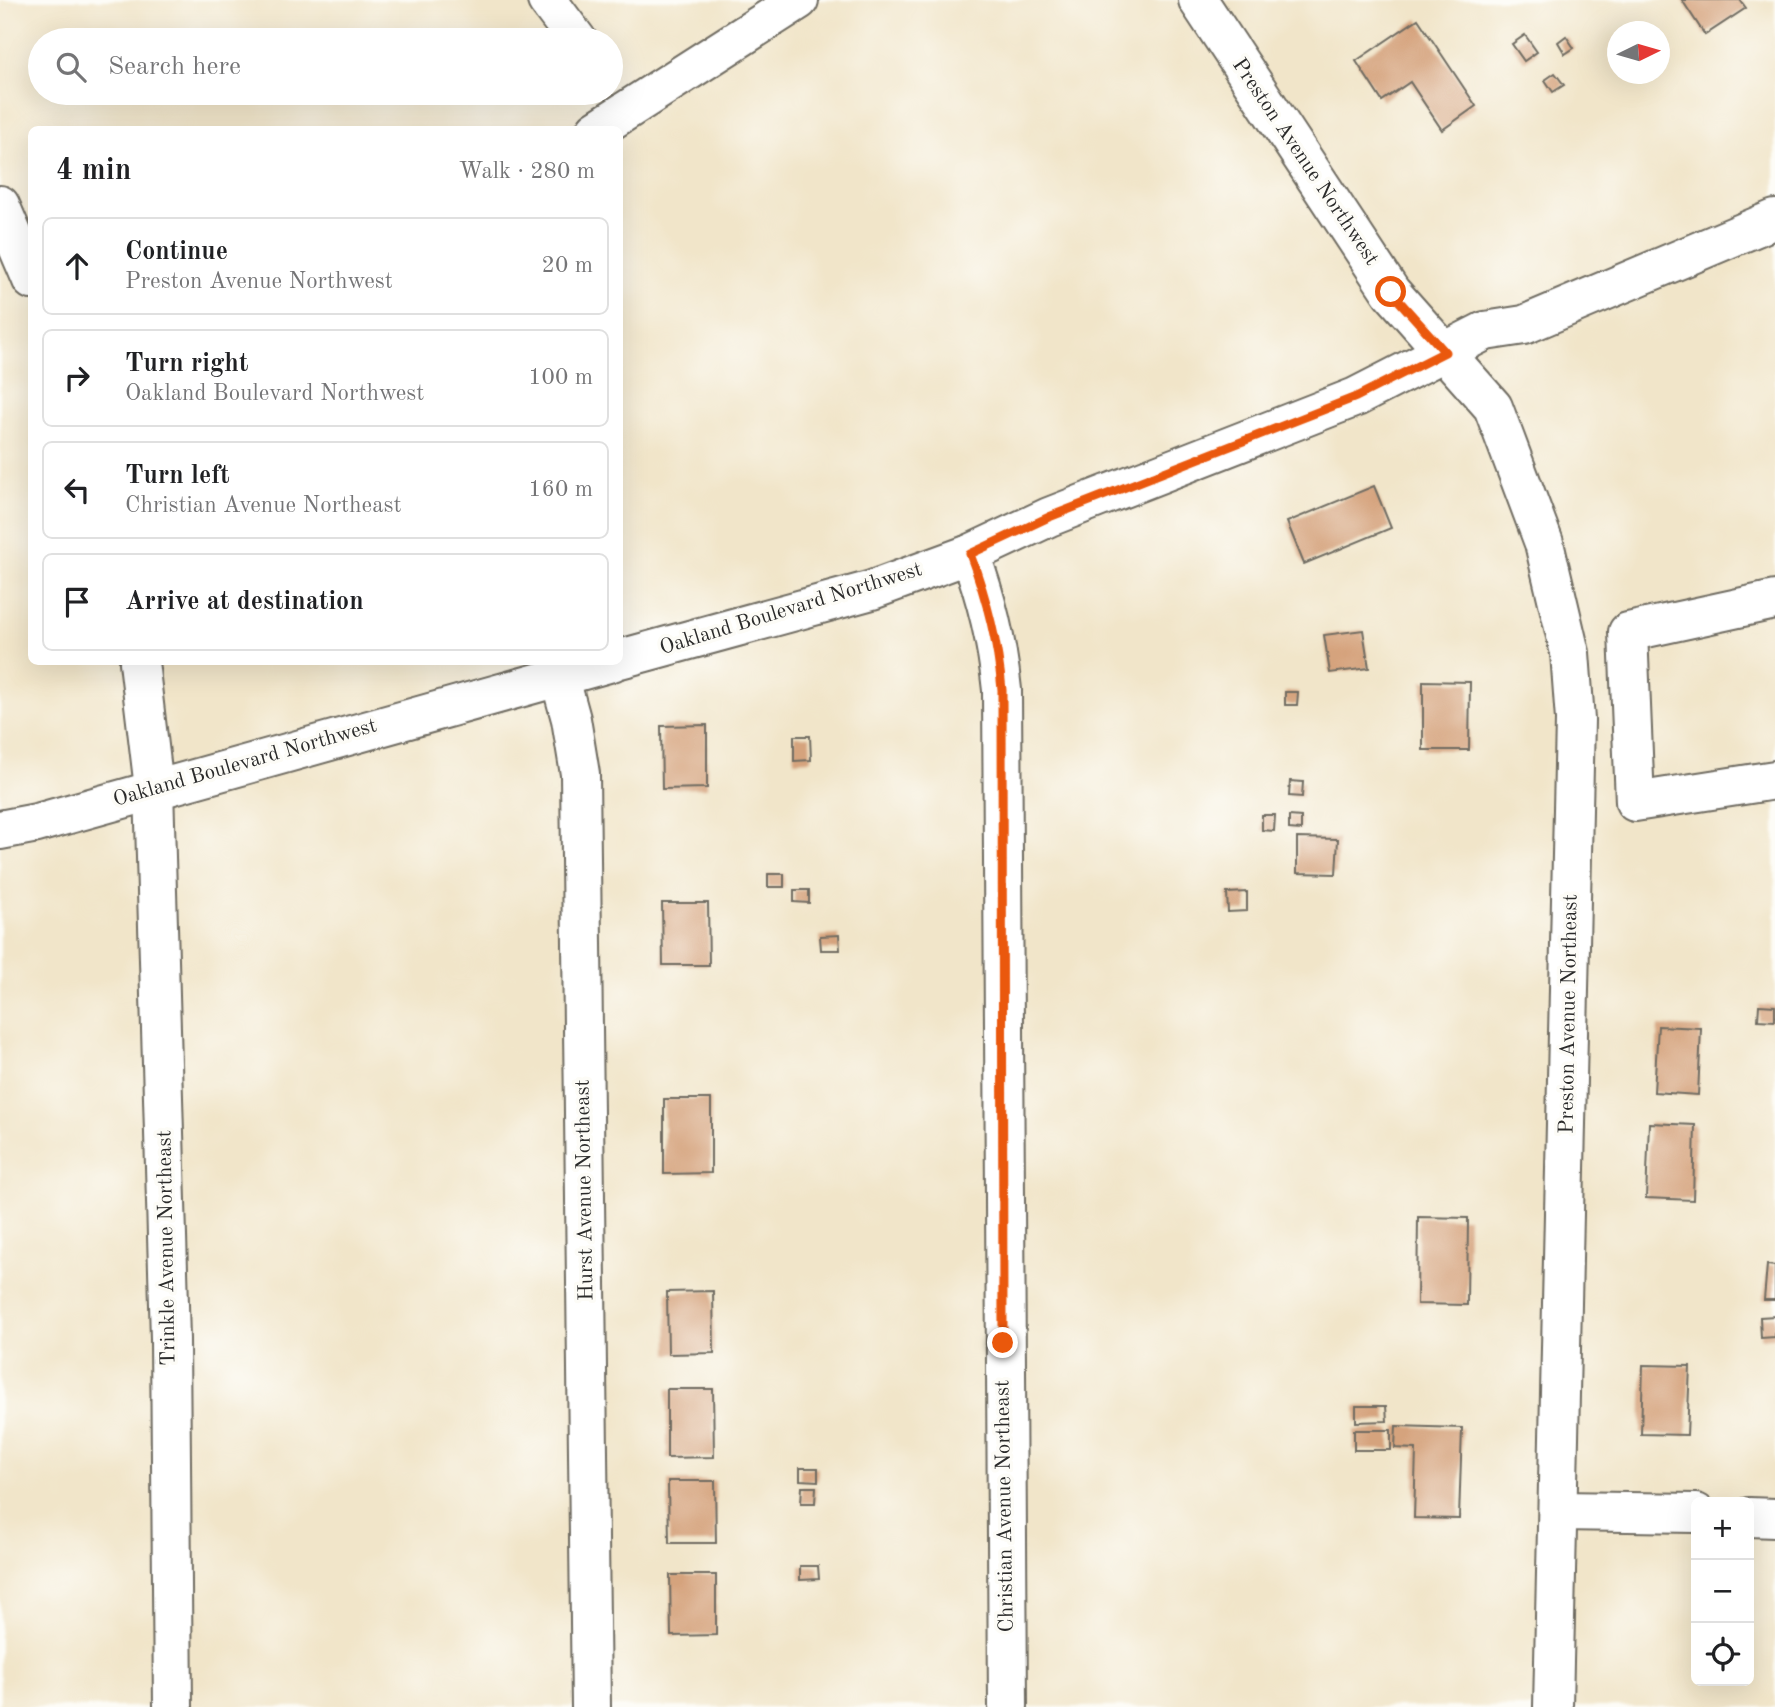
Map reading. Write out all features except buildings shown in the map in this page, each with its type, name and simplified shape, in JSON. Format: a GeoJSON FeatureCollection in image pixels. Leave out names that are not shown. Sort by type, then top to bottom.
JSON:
{"type":"FeatureCollection","features":[{"type":"Feature","properties":{"kind":"street"},"geometry":{"type":"LineString","coordinates":[[547,0],[568,28]]}},
{"type":"Feature","properties":{"kind":"street"},"geometry":{"type":"LineString","coordinates":[[623,103],[799,0]]}},
{"type":"Feature","properties":{"kind":"street","name":"Preston Avenue Northwest"},"geometry":{"type":"LineString","coordinates":[[1198,0],[1391,292],[1445,352]]}},
{"type":"Feature","properties":{"kind":"street"},"geometry":{"type":"LineString","coordinates":[[0,205],[28,271]]}},
{"type":"Feature","properties":{"kind":"street","name":"Oakland Boulevard Northwest"},"geometry":{"type":"LineString","coordinates":[[623,658],[872,590],[970,554],[1049,517],[1356,397],[1485,331],[1524,326],[1775,219]]}},
{"type":"Feature","properties":{"kind":"street","name":"Preston Avenue Northeast"},"geometry":{"type":"LineString","coordinates":[[1445,352],[1493,407],[1544,543],[1570,661],[1576,720],[1553,1707]]}},
{"type":"Feature","properties":{"kind":"street","name":"Christian Avenue Northeast"},"geometry":{"type":"LineString","coordinates":[[970,554],[991,615],[1002,690],[1008,1707]]}},
{"type":"Feature","properties":{"kind":"street"},"geometry":{"type":"LineString","coordinates":[[1635,802],[1628,632],[1775,600]]}},
{"type":"Feature","properties":{"kind":"street"},"geometry":{"type":"LineString","coordinates":[[1570,661],[1629,654]]}},
{"type":"Feature","properties":{"kind":"street","name":"Trinkle Avenue Northeast"},"geometry":{"type":"LineString","coordinates":[[139,665],[154,788],[170,1339],[173,1707]]}},
{"type":"Feature","properties":{"kind":"street","name":"Oakland Boulevard Northwest"},"geometry":{"type":"LineString","coordinates":[[0,830],[37,823],[154,788],[601,665]]}},
{"type":"Feature","properties":{"kind":"street","name":"Hurst Avenue Northeast"},"geometry":{"type":"LineString","coordinates":[[559,676],[571,719],[580,774],[591,1707]]}},
{"type":"Feature","properties":{"kind":"street"},"geometry":{"type":"LineString","coordinates":[[1573,806],[1635,802],[1775,780]]}},
{"type":"Feature","properties":{"kind":"street"},"geometry":{"type":"LineString","coordinates":[[1559,1511],[1691,1513]]}},
{"type":"Feature","properties":{"kind":"street"},"geometry":{"type":"LineString","coordinates":[[1754,1517],[1775,1518]]}},
{"type":"Feature","properties":{"kind":"route"},"geometry":{"type":"LineString","coordinates":[[1003,1343],[1002,690],[998,647],[989,604],[970,554],[1049,517],[1356,397],[1445,352],[1391,292]]}}]}
